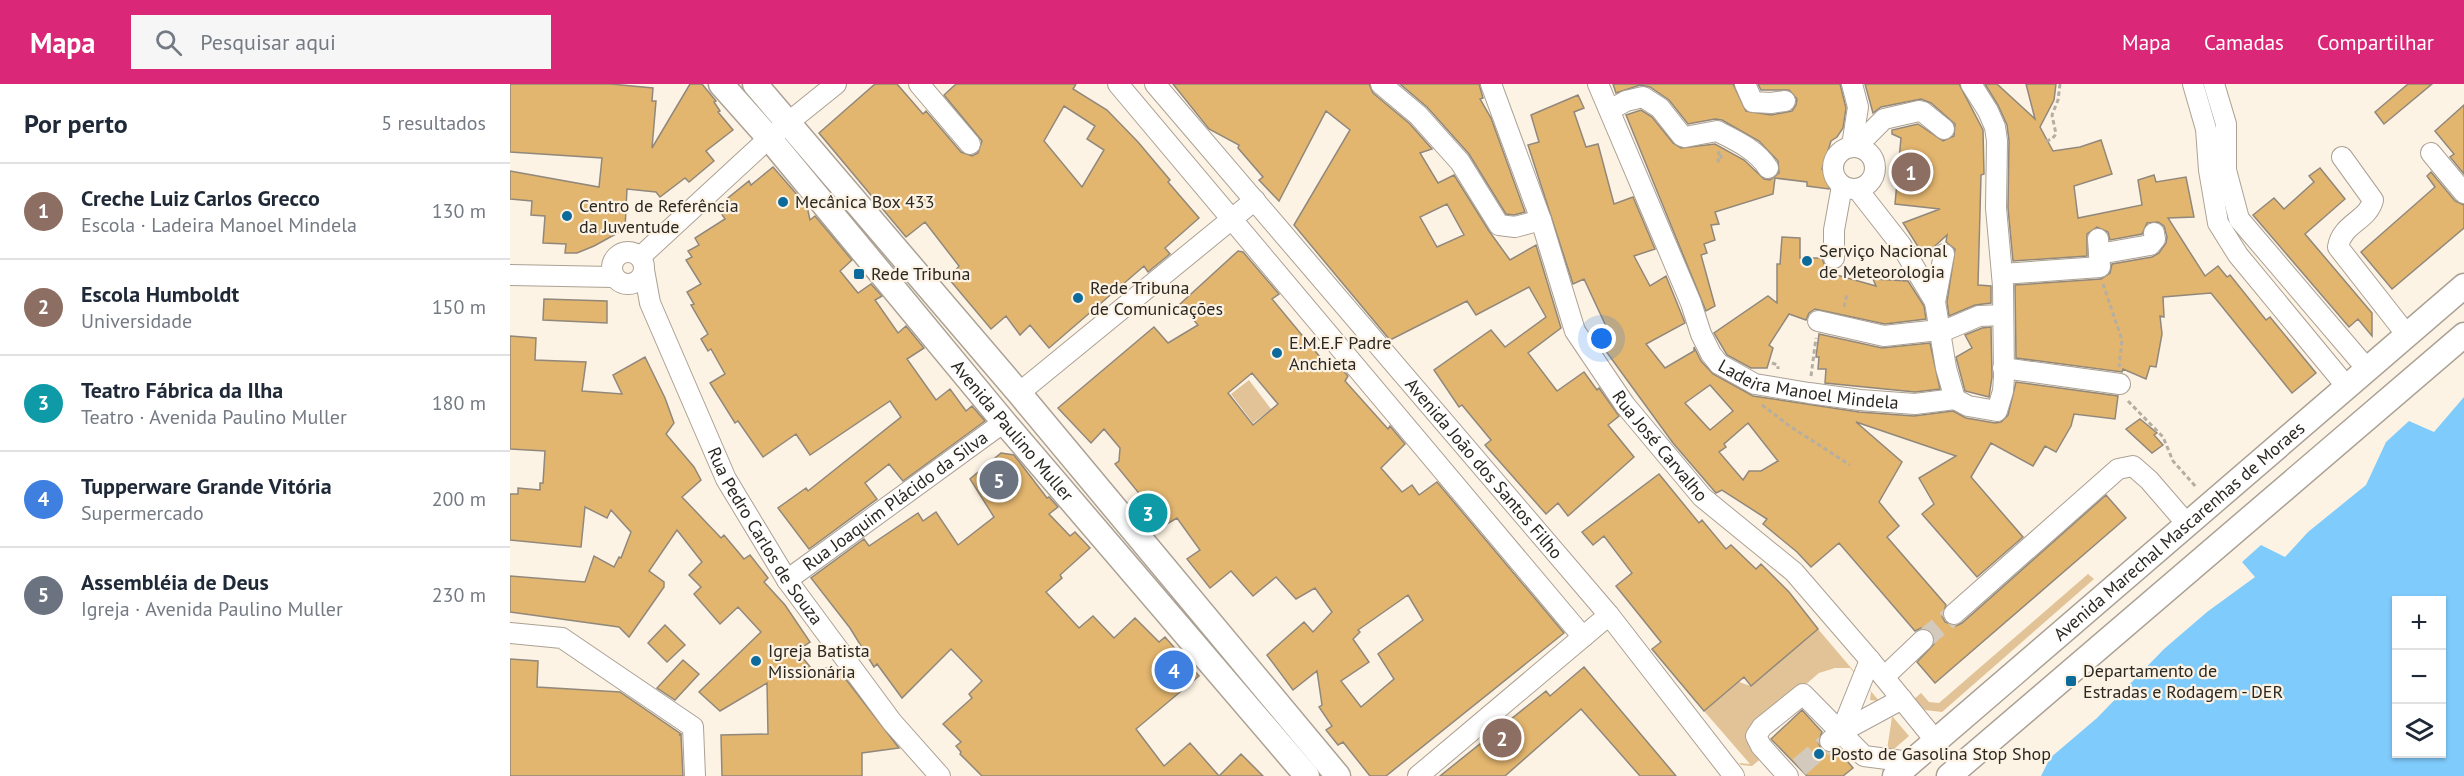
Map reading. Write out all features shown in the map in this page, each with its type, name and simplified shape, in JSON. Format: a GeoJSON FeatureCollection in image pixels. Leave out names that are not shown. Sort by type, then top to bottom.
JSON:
{"type":"FeatureCollection","features":[{"type":"Feature","properties":{"kind":"main road","name":"Avenida Paulino Muller"},"geometry":{"type":"LineString","coordinates":[[721,84],[769,138],[1004,422],[1307,776]]}},
{"type":"Feature","properties":{"kind":"main road","name":"Avenida Paulino Muller"},"geometry":{"type":"LineString","coordinates":[[755,84],[1019,393],[1338,776]]}},
{"type":"Feature","properties":{"kind":"main road"},"geometry":{"type":"LineString","coordinates":[[885,278],[905,260]]}},
{"type":"Feature","properties":{"kind":"main road","name":"Avenida Marechal Mascarenhas de Moraes"},"geometry":{"type":"LineString","coordinates":[[1903,769],[2464,286]]}},
{"type":"Feature","properties":{"kind":"main road"},"geometry":{"type":"LineString","coordinates":[[936,340],[962,326]]}},
{"type":"Feature","properties":{"kind":"main road","name":"Avenida Marechal Mascarenhas de Moraes"},"geometry":{"type":"LineString","coordinates":[[1949,776],[2464,335]]}},
{"type":"Feature","properties":{"kind":"street"},"geometry":{"type":"LineString","coordinates":[[510,275],[638,282],[642,264],[769,138],[836,84]]}},
{"type":"Feature","properties":{"kind":"street"},"geometry":{"type":"LineString","coordinates":[[919,84],[970,144]]}},
{"type":"Feature","properties":{"kind":"street","name":"Avenida João dos Santos Filho"},"geometry":{"type":"LineString","coordinates":[[1118,84],[1583,637]]}},
{"type":"Feature","properties":{"kind":"street","name":"Avenida João dos Santos Filho"},"geometry":{"type":"LineString","coordinates":[[1155,84],[1609,615],[1734,776]]}},
{"type":"Feature","properties":{"kind":"street"},"geometry":{"type":"LineString","coordinates":[[1381,84],[1419,115],[1460,162],[1499,225],[1515,227],[1541,220]]}},
{"type":"Feature","properties":{"kind":"street","name":"Rua José Carvalho"},"geometry":{"type":"LineString","coordinates":[[1491,84],[1541,220],[1575,330],[1625,405],[1702,496],[1794,572],[1935,740]]}},
{"type":"Feature","properties":{"kind":"street","name":"Ladeira Manoel Mindela"},"geometry":{"type":"LineString","coordinates":[[1598,84],[1692,303],[1701,334],[1719,364],[1755,384],[1809,393],[1915,404],[1955,399]]}},
{"type":"Feature","properties":{"kind":"street"},"geometry":{"type":"LineString","coordinates":[[1745,84],[1753,102],[1771,104],[1785,101]]}},
{"type":"Feature","properties":{"kind":"street"},"geometry":{"type":"LineString","coordinates":[[1852,84],[1858,107],[1855,146]]}},
{"type":"Feature","properties":{"kind":"street"},"geometry":{"type":"LineString","coordinates":[[1944,254],[1935,302],[1946,368],[1955,399],[1968,406],[1997,411],[2004,391],[2002,274],[1996,208],[1996,134],[1988,111],[1971,84]]}},
{"type":"Feature","properties":{"kind":"street"},"geometry":{"type":"LineString","coordinates":[[2193,84],[2206,129],[2209,170],[2218,223],[2238,255],[2347,387]]}},
{"type":"Feature","properties":{"kind":"street"},"geometry":{"type":"LineString","coordinates":[[2214,84],[2226,124],[2226,170],[2239,219],[2367,369]]}},
{"type":"Feature","properties":{"kind":"street"},"geometry":{"type":"LineString","coordinates":[[1610,110],[1626,101],[1643,97],[1660,108],[1682,136],[1717,130],[1748,148],[1764,161],[1768,168]]}},
{"type":"Feature","properties":{"kind":"street"},"geometry":{"type":"LineString","coordinates":[[1935,302],[1901,244],[1850,188],[1833,176],[1833,162],[1840,151],[1855,146],[1884,119],[1919,111],[1944,129]]}},
{"type":"Feature","properties":{"kind":"street"},"geometry":{"type":"LineString","coordinates":[[1850,188],[1871,182],[1876,167],[1871,153],[1855,146]]}},
{"type":"Feature","properties":{"kind":"street"},"geometry":{"type":"LineString","coordinates":[[2431,153],[2464,194]]}},
{"type":"Feature","properties":{"kind":"street"},"geometry":{"type":"LineString","coordinates":[[2342,158],[2373,200],[2371,208],[2340,235],[2337,247],[2407,335]]}},
{"type":"Feature","properties":{"kind":"street"},"geometry":{"type":"LineString","coordinates":[[1834,258],[1834,230],[1850,188]]}},
{"type":"Feature","properties":{"kind":"street"},"geometry":{"type":"LineString","coordinates":[[1019,393],[1255,200]]}},
{"type":"Feature","properties":{"kind":"street"},"geometry":{"type":"LineString","coordinates":[[2002,274],[2150,245],[2155,239],[2154,233]]}},
{"type":"Feature","properties":{"kind":"street"},"geometry":{"type":"LineString","coordinates":[[620,281],[612,264],[615,258],[627,252],[642,264]]}},
{"type":"Feature","properties":{"kind":"street","name":"Rua Pedro Carlos de Souza"},"geometry":{"type":"LineString","coordinates":[[642,264],[650,303],[726,479],[787,580],[892,722],[940,776]]}},
{"type":"Feature","properties":{"kind":"street","name":"Rua Pedro Carlos de Souza"},"geometry":{"type":"LineString","coordinates":[[620,281],[650,303]]}},
{"type":"Feature","properties":{"kind":"street"},"geometry":{"type":"LineString","coordinates":[[1818,321],[1884,336],[1939,331],[1979,316],[2003,315]]}},
{"type":"Feature","properties":{"kind":"street"},"geometry":{"type":"LineString","coordinates":[[2003,368],[2120,384]]}},
{"type":"Feature","properties":{"kind":"street","name":"Rua Joaquim Plácido da Silva"},"geometry":{"type":"LineString","coordinates":[[787,580],[1004,422]]}},
{"type":"Feature","properties":{"kind":"street"},"geometry":{"type":"LineString","coordinates":[[1954,614],[2118,469],[2133,465],[2149,480],[2187,525]]}},
{"type":"Feature","properties":{"kind":"street"},"geometry":{"type":"LineString","coordinates":[[1419,776],[1609,615]]}},
{"type":"Feature","properties":{"kind":"street"},"geometry":{"type":"LineString","coordinates":[[510,633],[562,638],[693,727],[695,776]]}},
{"type":"Feature","properties":{"kind":"street"},"geometry":{"type":"LineString","coordinates":[[1884,677],[1923,640]]}},
{"type":"Feature","properties":{"kind":"street"},"geometry":{"type":"LineString","coordinates":[[1836,737],[1869,660]]}},
{"type":"Feature","properties":{"kind":"street"},"geometry":{"type":"LineString","coordinates":[[1791,773],[1761,746],[1756,736],[1762,727],[1803,694],[1836,737],[1864,756],[1903,769]]}},
{"type":"Feature","properties":{"kind":"street"},"geometry":{"type":"LineString","coordinates":[[1836,737],[1902,699]]}},
{"type":"Feature","properties":{"kind":"path"},"geometry":{"type":"LineString","coordinates":[[2046,141],[2052,139],[2056,134],[2052,115],[2058,100],[2060,84]]}},
{"type":"Feature","properties":{"kind":"path"},"geometry":{"type":"LineString","coordinates":[[2099,254],[2102,280],[2122,340],[2118,378],[2120,384],[2129,403],[2163,437],[2173,461],[2211,503]]}},
{"type":"Feature","properties":{"kind":"path"},"geometry":{"type":"LineString","coordinates":[[1809,393],[1818,321]]}},
{"type":"Feature","properties":{"kind":"path"},"geometry":{"type":"LineString","coordinates":[[1755,384],[1754,395],[1769,411],[1850,465]]}},
{"type":"Feature","properties":{"kind":"shaded area"},"geometry":{"type":"Polygon","coordinates":[[[1249,380],[1271,409],[1253,423],[1231,394],[1249,380]]]}},
{"type":"Feature","properties":{"kind":"shaded area"},"geometry":{"type":"Polygon","coordinates":[[[2088,574],[2094,579],[1942,712],[1925,710],[1914,699],[1921,693],[1929,702],[1939,703],[2088,574]]]}},
{"type":"Feature","properties":{"kind":"shaded area"},"geometry":{"type":"Polygon","coordinates":[[[1818,629],[1909,736],[1886,756],[1892,717],[1879,701],[1870,700],[1871,692],[1850,668],[1835,668],[1819,673],[1756,727],[1763,757],[1752,766],[1741,765],[1739,763],[1750,764],[1704,711],[1739,682],[1751,686],[1818,629]]]}},
{"type":"Feature","properties":{"kind":"water"},"geometry":{"type":"Polygon","coordinates":[[[2464,397],[2464,776],[2041,776],[2050,758],[2097,718],[2164,649],[2207,612],[2255,577],[2242,562],[2261,545],[2285,557],[2308,532],[2366,485],[2386,442],[2409,421],[2434,432],[2464,397]]]}},
{"type":"Feature","properties":{"kind":"building"},"geometry":{"type":"Polygon","coordinates":[[[510,84],[611,84],[653,88],[652,101],[656,101],[652,148],[690,84],[702,84],[716,101],[714,102],[720,111],[718,112],[733,130],[706,151],[714,161],[689,182],[685,178],[660,197],[656,192],[627,189],[625,229],[577,253],[565,253],[566,244],[543,243],[545,216],[531,215],[532,201],[510,199],[510,171],[599,187],[602,158],[510,152],[510,84]]]}},
{"type":"Feature","properties":{"kind":"building"},"geometry":{"type":"Polygon","coordinates":[[[875,84],[897,84],[923,114],[926,111],[961,152],[972,156],[978,153],[982,141],[944,95],[956,84],[1076,84],[1073,89],[1107,110],[1138,142],[1199,218],[1165,248],[1170,254],[1148,272],[1144,266],[1049,348],[1030,325],[1020,335],[1006,316],[991,329],[949,279],[959,266],[925,222],[906,237],[819,133],[875,84]],[[1064,106],[1044,141],[1082,187],[1104,150],[1087,139],[1095,126],[1064,106]]]}},
{"type":"Feature","properties":{"kind":"building"},"geometry":{"type":"Polygon","coordinates":[[[1173,84],[1369,84],[1373,93],[1410,124],[1432,149],[1420,153],[1438,183],[1454,175],[1510,260],[1536,245],[1561,328],[1528,353],[1557,391],[1584,372],[1619,416],[1608,425],[1634,457],[1568,516],[1558,503],[1546,514],[1485,445],[1491,440],[1462,405],[1459,407],[1434,370],[1491,330],[1505,347],[1546,317],[1529,287],[1476,315],[1467,301],[1390,340],[1294,225],[1350,130],[1326,111],[1279,201],[1259,180],[1263,177],[1238,148],[1239,145],[1209,129],[1173,84]],[[1447,204],[1420,217],[1437,247],[1464,235],[1447,204]]]}},
{"type":"Feature","properties":{"kind":"building"},"geometry":{"type":"Polygon","coordinates":[[[1400,84],[1479,84],[1483,98],[1480,99],[1491,118],[1525,212],[1514,215],[1506,214],[1469,154],[1427,107],[1400,84]]]}},
{"type":"Feature","properties":{"kind":"building"},"geometry":{"type":"Polygon","coordinates":[[[1613,84],[1733,84],[1746,111],[1771,115],[1792,111],[1797,99],[1789,90],[1761,90],[1758,84],[1840,84],[1846,108],[1843,128],[1831,141],[1822,169],[1831,170],[1829,189],[1807,186],[1807,182],[1775,178],[1773,194],[1715,212],[1719,224],[1711,225],[1715,240],[1704,244],[1707,253],[1701,255],[1715,306],[1706,311],[1626,115],[1641,110],[1652,117],[1673,143],[1681,148],[1715,144],[1744,160],[1764,179],[1770,180],[1779,173],[1778,161],[1759,141],[1722,120],[1715,119],[1688,124],[1669,100],[1650,87],[1640,85],[1616,93],[1613,84]]]}},
{"type":"Feature","properties":{"kind":"building"},"geometry":{"type":"Polygon","coordinates":[[[1865,84],[1959,84],[1983,130],[1984,174],[1981,175],[1978,285],[1991,286],[1991,303],[1975,305],[1949,316],[1947,302],[1955,249],[1946,242],[1947,235],[1924,256],[1903,223],[1940,209],[1895,204],[1901,138],[1892,134],[1892,130],[1918,124],[1943,141],[1954,136],[1955,124],[1931,103],[1921,99],[1881,107],[1873,113],[1865,84]]]}},
{"type":"Feature","properties":{"kind":"building"},"geometry":{"type":"Polygon","coordinates":[[[1985,84],[1997,84],[2035,119],[2026,84],[2056,84],[2054,100],[2040,127],[2053,151],[2080,147],[2101,140],[2112,174],[2074,186],[2078,218],[2142,205],[2138,180],[2154,175],[2156,182],[2186,177],[2194,217],[2168,218],[2205,276],[2218,266],[2227,277],[2230,275],[2266,320],[2270,317],[2316,373],[2292,393],[2211,293],[2163,297],[2164,317],[2160,316],[2162,334],[2156,367],[2150,366],[2146,379],[2123,369],[2122,372],[2016,358],[2015,285],[2101,279],[2110,273],[2112,264],[2152,257],[2159,253],[2167,237],[2164,226],[2158,222],[2147,223],[2142,234],[2110,240],[2108,232],[2097,227],[2087,234],[2087,256],[2013,261],[2008,208],[2009,141],[2007,125],[1985,84]]]}},
{"type":"Feature","properties":{"kind":"building"},"geometry":{"type":"Polygon","coordinates":[[[2408,84],[2432,84],[2384,124],[2375,112],[2408,84]]]}},
{"type":"Feature","properties":{"kind":"building"},"geometry":{"type":"Polygon","coordinates":[[[1578,95],[1584,108],[1574,112],[1586,147],[1598,144],[1614,204],[1633,197],[1655,249],[1634,256],[1650,286],[1666,276],[1685,323],[1646,344],[1665,368],[1694,351],[1694,347],[1701,361],[1713,374],[1753,396],[1859,412],[1914,416],[1953,411],[1966,418],[1995,423],[2001,422],[2008,415],[2016,382],[2118,396],[2115,419],[2074,414],[2071,426],[2056,452],[2045,446],[2033,466],[1991,443],[1971,477],[2023,537],[1977,577],[1922,514],[1934,504],[1919,478],[1956,456],[1856,422],[1902,462],[1879,502],[1899,526],[1887,537],[1946,605],[1942,616],[1945,622],[1956,626],[1962,623],[2106,495],[2126,518],[1935,683],[1917,662],[1934,644],[1931,631],[1921,628],[1915,631],[1839,543],[1811,567],[1797,552],[1763,524],[1767,519],[1722,490],[1716,493],[1673,443],[1600,343],[1611,337],[1584,279],[1573,284],[1528,145],[1539,142],[1531,115],[1578,95]],[[1710,385],[1685,403],[1710,430],[1733,411],[1710,385]],[[1748,423],[1724,444],[1726,447],[1719,452],[1743,480],[1749,471],[1761,471],[1778,461],[1748,423]]]}},
{"type":"Feature","properties":{"kind":"building"},"geometry":{"type":"Polygon","coordinates":[[[2464,105],[2464,174],[2450,157],[2454,154],[2435,131],[2464,105]]]}},
{"type":"Feature","properties":{"kind":"building"},"geometry":{"type":"Polygon","coordinates":[[[773,167],[807,206],[810,220],[815,216],[852,260],[840,271],[858,293],[871,284],[882,296],[875,300],[898,333],[906,326],[924,348],[907,359],[936,400],[950,389],[966,411],[972,406],[985,421],[903,481],[889,464],[865,483],[877,499],[809,549],[778,508],[806,488],[808,491],[901,417],[890,401],[810,455],[796,434],[763,457],[738,421],[735,423],[710,383],[725,374],[711,349],[708,351],[701,339],[708,334],[691,305],[694,304],[687,292],[701,284],[686,260],[692,257],[688,251],[699,245],[695,238],[725,219],[719,210],[731,202],[728,198],[749,181],[751,185],[773,167]]]}},
{"type":"Feature","properties":{"kind":"building"},"geometry":{"type":"Polygon","coordinates":[[[2320,168],[2345,199],[2305,234],[2372,313],[2372,336],[2358,319],[2349,327],[2253,215],[2274,198],[2284,209],[2314,182],[2309,176],[2320,168]]]}},
{"type":"Feature","properties":{"kind":"building"},"geometry":{"type":"Polygon","coordinates":[[[2431,172],[2455,201],[2464,205],[2464,228],[2392,289],[2361,252],[2435,187],[2427,176],[2431,172]]]}},
{"type":"Feature","properties":{"kind":"building"},"geometry":{"type":"Polygon","coordinates":[[[1782,237],[1800,238],[1800,258],[1822,258],[1824,264],[1833,270],[1833,274],[1876,286],[1873,279],[1908,281],[1924,306],[1926,319],[1885,324],[1815,309],[1809,313],[1806,320],[1789,314],[1769,345],[1773,348],[1767,368],[1751,368],[1727,355],[1714,333],[1768,296],[1777,303],[1777,264],[1780,264],[1782,237]]]}},
{"type":"Feature","properties":{"kind":"building"},"geometry":{"type":"Polygon","coordinates":[[[1238,251],[1243,252],[1279,294],[1272,299],[1330,369],[1337,364],[1348,376],[1345,381],[1388,429],[1390,426],[1405,444],[1381,468],[1402,492],[1412,485],[1419,495],[1437,482],[1564,633],[1386,776],[1370,776],[1343,742],[1338,745],[1326,730],[1332,726],[1319,707],[1322,705],[1317,671],[1293,690],[1267,655],[1304,622],[1313,632],[1332,612],[1315,588],[1296,599],[1276,577],[1253,596],[1231,571],[1210,588],[1187,559],[1200,550],[1177,518],[1165,525],[1115,464],[1119,461],[1120,448],[1104,429],[1091,443],[1058,408],[1154,327],[1168,343],[1198,325],[1180,304],[1238,251]],[[1252,373],[1228,393],[1253,425],[1278,404],[1252,373]],[[1408,595],[1358,630],[1360,632],[1353,639],[1369,662],[1341,681],[1361,707],[1394,679],[1378,654],[1423,620],[1408,595]]]}},
{"type":"Feature","properties":{"kind":"building"},"geometry":{"type":"Polygon","coordinates":[[[544,299],[607,301],[607,323],[543,320],[544,299]]]}},
{"type":"Feature","properties":{"kind":"building"},"geometry":{"type":"Polygon","coordinates":[[[1991,327],[1992,377],[1989,397],[1965,391],[1956,357],[1972,348],[1965,335],[1991,327]]]}},
{"type":"Feature","properties":{"kind":"building"},"geometry":{"type":"Polygon","coordinates":[[[1819,334],[1882,348],[1930,343],[1940,389],[1915,392],[1825,383],[1826,369],[1818,369],[1819,357],[1816,357],[1819,334]]]}},
{"type":"Feature","properties":{"kind":"building"},"geometry":{"type":"Polygon","coordinates":[[[510,336],[536,338],[535,360],[586,362],[582,391],[622,394],[613,375],[645,357],[665,398],[674,423],[666,434],[694,467],[701,480],[682,497],[721,538],[724,535],[744,559],[750,555],[768,578],[764,582],[785,605],[810,642],[797,651],[816,674],[826,668],[834,678],[841,673],[899,748],[862,753],[862,776],[722,776],[721,735],[768,734],[767,683],[720,711],[699,692],[761,632],[738,607],[720,624],[694,594],[701,587],[689,575],[702,562],[677,530],[649,571],[664,582],[664,587],[629,637],[619,627],[510,612],[510,576],[585,582],[594,556],[614,567],[619,557],[621,558],[631,532],[611,510],[607,518],[585,507],[581,547],[510,540],[510,494],[518,494],[518,488],[540,490],[540,483],[543,483],[545,451],[510,449],[510,336]]]}},
{"type":"Feature","properties":{"kind":"building"},"geometry":{"type":"Polygon","coordinates":[[[2140,419],[2157,433],[2154,435],[2163,445],[2152,453],[2126,429],[2140,419]]]}},
{"type":"Feature","properties":{"kind":"building"},"geometry":{"type":"Polygon","coordinates":[[[1001,453],[1014,455],[1047,498],[1049,497],[1058,507],[1049,514],[1070,536],[1075,532],[1090,548],[1060,575],[1062,578],[1046,592],[1079,628],[1093,616],[1114,638],[1135,618],[1159,642],[1165,637],[1199,676],[1136,729],[1164,766],[1190,743],[1219,776],[982,776],[960,754],[956,746],[961,742],[943,724],[972,698],[969,694],[982,681],[951,649],[902,698],[877,664],[874,667],[850,628],[811,578],[864,539],[869,546],[918,513],[923,521],[936,512],[958,545],[994,517],[970,479],[1001,453]]]}},
{"type":"Feature","properties":{"kind":"building"},"geometry":{"type":"Polygon","coordinates":[[[1659,474],[1699,523],[1702,520],[1726,549],[1731,545],[1756,569],[1761,564],[1789,592],[1818,629],[1751,686],[1744,677],[1704,711],[1652,649],[1661,642],[1616,586],[1632,573],[1604,536],[1593,545],[1582,532],[1659,474]]]}},
{"type":"Feature","properties":{"kind":"building"},"geometry":{"type":"Polygon","coordinates":[[[665,625],[685,645],[667,662],[648,643],[665,625]]]}},
{"type":"Feature","properties":{"kind":"building"},"geometry":{"type":"Polygon","coordinates":[[[510,659],[538,661],[537,687],[620,692],[681,734],[679,735],[681,735],[683,776],[510,776],[510,659]]]}},
{"type":"Feature","properties":{"kind":"building"},"geometry":{"type":"Polygon","coordinates":[[[683,660],[699,674],[675,700],[657,688],[683,660]]]}},
{"type":"Feature","properties":{"kind":"building"},"geometry":{"type":"Polygon","coordinates":[[[1584,667],[1676,776],[1640,776],[1581,709],[1505,776],[1440,776],[1546,691],[1550,696],[1584,667]]]}},
{"type":"Feature","properties":{"kind":"building"},"geometry":{"type":"Polygon","coordinates":[[[1802,710],[1822,732],[1818,742],[1821,749],[1831,753],[1838,750],[1853,768],[1843,776],[1807,776],[1771,739],[1802,710]]]}},
{"type":"Feature","properties":{"kind":"building"},"geometry":{"type":"Polygon","coordinates":[[[1241,754],[1263,776],[1219,776],[1241,754]]]}},
{"type":"Feature","properties":{"kind":"tunnel"},"geometry":{"type":"LineString","coordinates":[[1923,640],[1954,614]]}},
{"type":"Feature","properties":{"kind":"tunnel"},"geometry":{"type":"LineString","coordinates":[[1799,767],[1830,741]]}},
{"type":"Feature","properties":{"kind":"place","name":"Creche Luiz Carlos Grecco"},"geometry":{"type":"Point","coordinates":[1911,172]}},
{"type":"Feature","properties":{"kind":"place","name":"Mecânica Box 433"},"geometry":{"type":"Point","coordinates":[783,202]}},
{"type":"Feature","properties":{"kind":"place","name":"Centro de Referência da Juventude"},"geometry":{"type":"Point","coordinates":[567,216]}},
{"type":"Feature","properties":{"kind":"place","name":"Serviço Nacional de Meteorologia"},"geometry":{"type":"Point","coordinates":[1807,261]}},
{"type":"Feature","properties":{"kind":"place","name":"Rede Tribuna"},"geometry":{"type":"Point","coordinates":[859,274]}},
{"type":"Feature","properties":{"kind":"place","name":"Rede Tribuna de Comunicações"},"geometry":{"type":"Point","coordinates":[1078,298]}},
{"type":"Feature","properties":{"kind":"place","name":"E.M.E.F Padre Anchieta"},"geometry":{"type":"Point","coordinates":[1277,353]}},
{"type":"Feature","properties":{"kind":"place","name":"Assembléia de Deus"},"geometry":{"type":"Point","coordinates":[999,480]}},
{"type":"Feature","properties":{"kind":"place","name":"Teatro Fábrica da Ilha"},"geometry":{"type":"Point","coordinates":[1148,513]}},
{"type":"Feature","properties":{"kind":"place","name":"Igreja Batista Missionária"},"geometry":{"type":"Point","coordinates":[756,661]}},
{"type":"Feature","properties":{"kind":"place","name":"Tupperware Grande Vitória"},"geometry":{"type":"Point","coordinates":[1174,670]}},
{"type":"Feature","properties":{"kind":"place","name":"Departamento de Estradas e Rodagem - DER"},"geometry":{"type":"Point","coordinates":[2071,681]}},
{"type":"Feature","properties":{"kind":"place","name":"Escola Humboldt"},"geometry":{"type":"Point","coordinates":[1502,738]}},
{"type":"Feature","properties":{"kind":"place","name":"Posto de Gasolina Stop Shop"},"geometry":{"type":"Point","coordinates":[1819,754]}}]}
